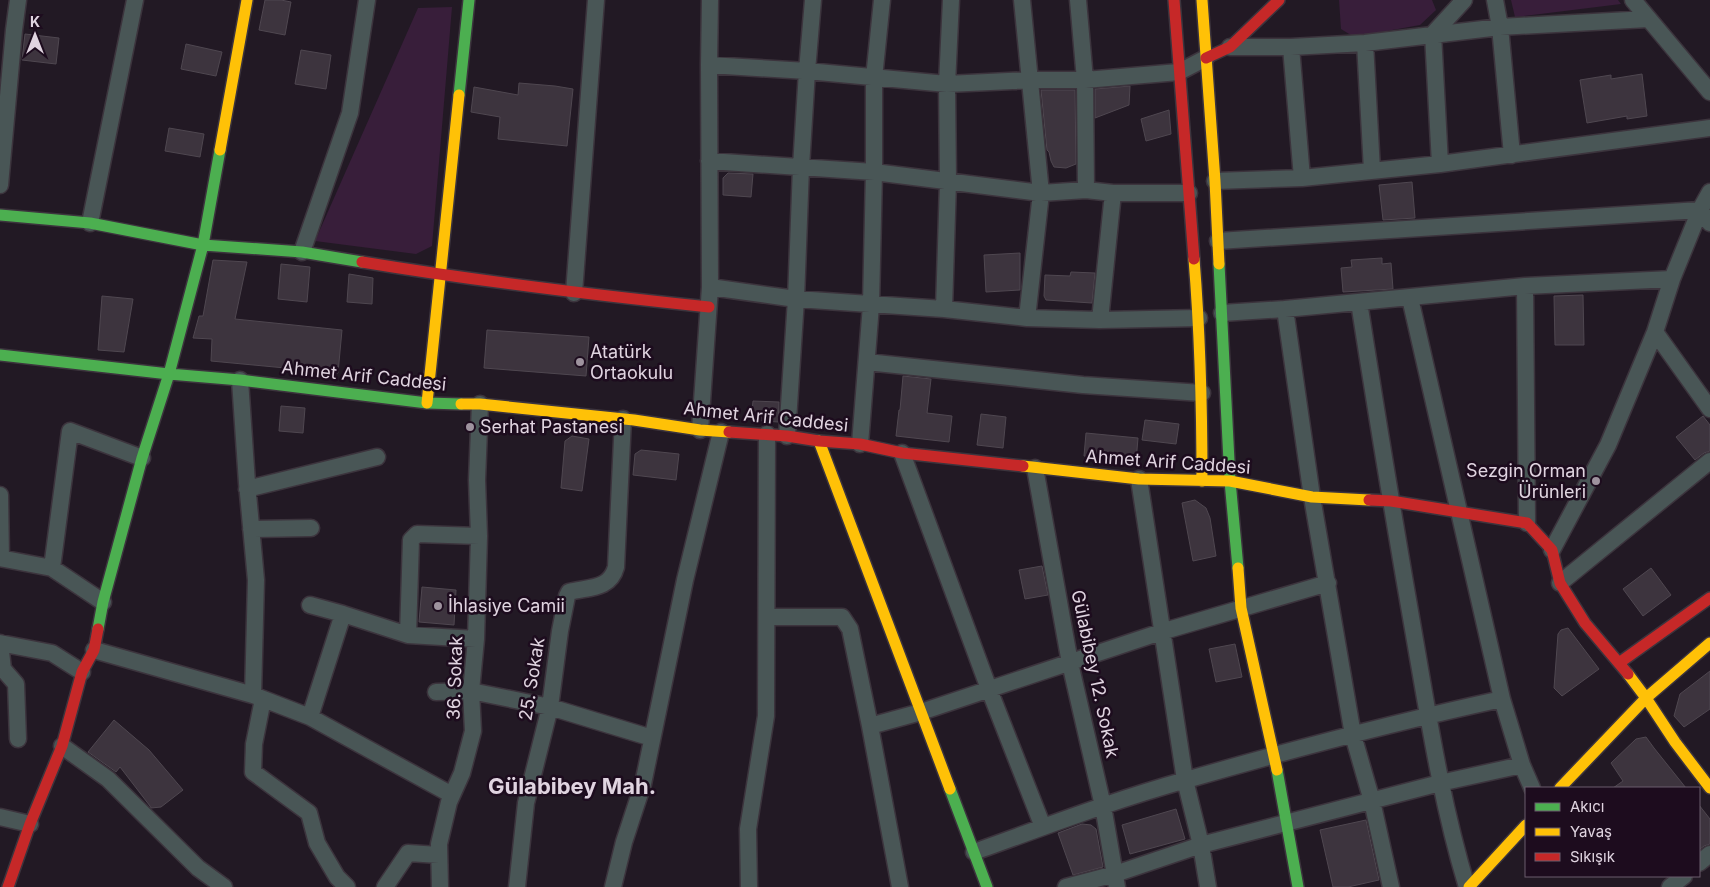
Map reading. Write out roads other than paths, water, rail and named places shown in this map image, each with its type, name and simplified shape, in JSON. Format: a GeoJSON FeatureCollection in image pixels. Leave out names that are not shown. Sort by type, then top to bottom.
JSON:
{"type":"FeatureCollection","features":[{"type":"Feature","properties":{"kind":"street"},"geometry":{"type":"LineString","coordinates":[[0,185],[7,29],[18,0]]}},
{"type":"Feature","properties":{"kind":"street"},"geometry":{"type":"LineString","coordinates":[[90,223],[135,0]]}},
{"type":"Feature","properties":{"kind":"street"},"geometry":{"type":"LineString","coordinates":[[8,887],[30,824],[62,746],[82,672],[94,650],[103,602],[142,458],[169,374],[203,245],[247,0]]}},
{"type":"Feature","properties":{"kind":"street"},"geometry":{"type":"LineString","coordinates":[[302,252],[350,113],[367,0]]}},
{"type":"Feature","properties":{"kind":"street"},"geometry":{"type":"LineString","coordinates":[[427,403],[469,0]]}},
{"type":"Feature","properties":{"kind":"street"},"geometry":{"type":"LineString","coordinates":[[574,293],[596,0]]}},
{"type":"Feature","properties":{"kind":"street"},"geometry":{"type":"LineString","coordinates":[[700,430],[710,287],[710,0]]}},
{"type":"Feature","properties":{"kind":"street"},"geometry":{"type":"LineString","coordinates":[[788,436],[801,167],[814,0]]}},
{"type":"Feature","properties":{"kind":"street"},"geometry":{"type":"LineString","coordinates":[[860,444],[871,305],[874,78],[882,0]]}},
{"type":"Feature","properties":{"kind":"street"},"geometry":{"type":"LineString","coordinates":[[944,309],[948,182],[947,84],[951,0]]}},
{"type":"Feature","properties":{"kind":"street"},"geometry":{"type":"LineString","coordinates":[[1022,0],[1041,193],[1027,318]]}},
{"type":"Feature","properties":{"kind":"street"},"geometry":{"type":"LineString","coordinates":[[1078,0],[1085,80],[1086,190]]}},
{"type":"Feature","properties":{"kind":"street"},"geometry":{"type":"LineString","coordinates":[[1174,0],[1199,318],[1202,393],[1202,481]]}},
{"type":"Feature","properties":{"kind":"street"},"geometry":{"type":"LineString","coordinates":[[1202,0],[1215,181],[1230,481],[1241,608],[1274,756],[1298,887]]}},
{"type":"Feature","properties":{"kind":"street"},"geometry":{"type":"LineString","coordinates":[[709,65],[807,71],[947,84],[1031,80],[1085,80],[1179,72],[1230,47],[1279,0]]}},
{"type":"Feature","properties":{"kind":"street"},"geometry":{"type":"LineString","coordinates":[[1495,0],[1500,26],[1512,155]]}},
{"type":"Feature","properties":{"kind":"street"},"geometry":{"type":"LineString","coordinates":[[1633,0],[1710,92]]}},
{"type":"Feature","properties":{"kind":"street"},"geometry":{"type":"LineString","coordinates":[[1440,164],[1433,34],[1454,4]]}},
{"type":"Feature","properties":{"kind":"street"},"geometry":{"type":"LineString","coordinates":[[1230,47],[1365,44],[1500,26],[1648,19]]}},
{"type":"Feature","properties":{"kind":"street"},"geometry":{"type":"LineString","coordinates":[[1365,44],[1372,170]]}},
{"type":"Feature","properties":{"kind":"street"},"geometry":{"type":"LineString","coordinates":[[1291,47],[1302,178]]}},
{"type":"Feature","properties":{"kind":"street"},"geometry":{"type":"LineString","coordinates":[[1215,181],[1302,178],[1440,164],[1710,128]]}},
{"type":"Feature","properties":{"kind":"street"},"geometry":{"type":"LineString","coordinates":[[709,161],[874,172],[1041,193],[1086,190],[1113,193],[1189,192]]}},
{"type":"Feature","properties":{"kind":"street"},"geometry":{"type":"LineString","coordinates":[[1552,550],[1608,445],[1655,332],[1672,279],[1700,210],[1710,192]]}},
{"type":"Feature","properties":{"kind":"street"},"geometry":{"type":"LineString","coordinates":[[1100,320],[1113,193]]}},
{"type":"Feature","properties":{"kind":"street"},"geometry":{"type":"LineString","coordinates":[[1218,241],[1700,210]]}},
{"type":"Feature","properties":{"kind":"street"},"geometry":{"type":"LineString","coordinates":[[1700,210],[1710,223]]}},
{"type":"Feature","properties":{"kind":"street"},"geometry":{"type":"LineString","coordinates":[[0,215],[90,223],[203,245],[302,252],[439,275],[574,293],[709,307]]}},
{"type":"Feature","properties":{"kind":"street"},"geometry":{"type":"LineString","coordinates":[[1222,313],[1410,298],[1525,286],[1672,279]]}},
{"type":"Feature","properties":{"kind":"street"},"geometry":{"type":"LineString","coordinates":[[1525,286],[1527,523],[1552,550],[1560,583],[1585,623],[1646,698],[1710,788]]}},
{"type":"Feature","properties":{"kind":"street"},"geometry":{"type":"LineString","coordinates":[[710,287],[796,299],[944,309],[1027,318],[1100,320],[1199,318]]}},
{"type":"Feature","properties":{"kind":"street"},"geometry":{"type":"LineString","coordinates":[[1410,298],[1502,699],[1522,765],[1532,787]]}},
{"type":"Feature","properties":{"kind":"street"},"geometry":{"type":"LineString","coordinates":[[1359,302],[1440,783],[1456,853],[1468,887],[1525,826]]}},
{"type":"Feature","properties":{"kind":"street"},"geometry":{"type":"LineString","coordinates":[[1285,309],[1312,497],[1353,735],[1372,801],[1391,887]]}},
{"type":"Feature","properties":{"kind":"street"},"geometry":{"type":"LineString","coordinates":[[1655,332],[1710,409]]}},
{"type":"Feature","properties":{"kind":"street","name":"Ahmet Arif Caddesi"},"geometry":{"type":"LineString","coordinates":[[0,355],[240,380],[427,403],[480,404],[623,419],[700,430],[788,436],[819,442],[860,444],[902,453],[1139,480],[1230,481],[1312,497],[1391,501],[1527,523]]}},
{"type":"Feature","properties":{"kind":"street"},"geometry":{"type":"LineString","coordinates":[[867,362],[1083,385],[1202,393]]}},
{"type":"Feature","properties":{"kind":"street"},"geometry":{"type":"LineString","coordinates":[[240,380],[247,489],[256,580],[258,697],[253,772],[309,813],[317,843],[337,878],[347,887]]}},
{"type":"Feature","properties":{"kind":"street","name":"36. Sokak"},"geometry":{"type":"LineString","coordinates":[[440,887],[439,844],[449,802],[462,773],[474,731],[471,691],[476,639],[479,536],[477,480],[480,404]]}},
{"type":"Feature","properties":{"kind":"street","name":"25. Sokak"},"geometry":{"type":"LineString","coordinates":[[518,887],[526,804],[550,707],[560,631],[569,592],[598,586],[614,577],[623,419]]}},
{"type":"Feature","properties":{"kind":"street"},"geometry":{"type":"LineString","coordinates":[[52,568],[70,431],[142,458]]}},
{"type":"Feature","properties":{"kind":"street"},"geometry":{"type":"LineString","coordinates":[[613,887],[624,842],[643,784],[685,580],[721,432]]}},
{"type":"Feature","properties":{"kind":"street"},"geometry":{"type":"LineString","coordinates":[[749,887],[748,829],[766,716],[767,434]]}},
{"type":"Feature","properties":{"kind":"street"},"geometry":{"type":"LineString","coordinates":[[819,442],[986,887]]}},
{"type":"Feature","properties":{"kind":"street"},"geometry":{"type":"LineString","coordinates":[[902,453],[989,689],[1043,827]]}},
{"type":"Feature","properties":{"kind":"street"},"geometry":{"type":"LineString","coordinates":[[247,489],[377,457]]}},
{"type":"Feature","properties":{"kind":"street"},"geometry":{"type":"LineString","coordinates":[[1560,583],[1710,461]]}},
{"type":"Feature","properties":{"kind":"street","name":"Gülabibey 12. Sokak"},"geometry":{"type":"LineString","coordinates":[[1035,468],[1070,663],[1103,806],[1116,880]]}},
{"type":"Feature","properties":{"kind":"street"},"geometry":{"type":"LineString","coordinates":[[1139,480],[1185,780],[1202,845],[1208,887]]}},
{"type":"Feature","properties":{"kind":"street"},"geometry":{"type":"LineString","coordinates":[[0,495],[1,558],[52,568],[103,602]]}},
{"type":"Feature","properties":{"kind":"street"},"geometry":{"type":"LineString","coordinates":[[251,529],[310,528]]}},
{"type":"Feature","properties":{"kind":"street"},"geometry":{"type":"LineString","coordinates":[[408,635],[411,540],[417,534],[479,536]]}},
{"type":"Feature","properties":{"kind":"street"},"geometry":{"type":"LineString","coordinates":[[870,726],[921,712],[1162,632],[1328,583]]}},
{"type":"Feature","properties":{"kind":"street"},"geometry":{"type":"LineString","coordinates":[[1619,663],[1710,598]]}},
{"type":"Feature","properties":{"kind":"street"},"geometry":{"type":"LineString","coordinates":[[310,605],[408,635],[476,639]]}},
{"type":"Feature","properties":{"kind":"street"},"geometry":{"type":"LineString","coordinates":[[310,717],[343,614]]}},
{"type":"Feature","properties":{"kind":"street"},"geometry":{"type":"LineString","coordinates":[[767,617],[842,617],[850,629],[900,887]]}},
{"type":"Feature","properties":{"kind":"street"},"geometry":{"type":"LineString","coordinates":[[18,739],[16,684],[3,669],[0,643],[52,653],[82,672]]}},
{"type":"Feature","properties":{"kind":"street"},"geometry":{"type":"LineString","coordinates":[[1561,787],[1646,698],[1710,643]]}},
{"type":"Feature","properties":{"kind":"street"},"geometry":{"type":"LineString","coordinates":[[94,650],[258,697],[310,717],[452,795]]}},
{"type":"Feature","properties":{"kind":"street"},"geometry":{"type":"LineString","coordinates":[[436,692],[471,691],[550,707],[652,738]]}},
{"type":"Feature","properties":{"kind":"street"},"geometry":{"type":"LineString","coordinates":[[974,852],[1103,806],[1185,780],[1428,715],[1502,699]]}},
{"type":"Feature","properties":{"kind":"street"},"geometry":{"type":"LineString","coordinates":[[62,746],[108,779],[198,868],[224,887]]}},
{"type":"Feature","properties":{"kind":"street"},"geometry":{"type":"LineString","coordinates":[[1066,887],[1116,880],[1202,845],[1285,822],[1440,783],[1522,765]]}},
{"type":"Feature","properties":{"kind":"street"},"geometry":{"type":"LineString","coordinates":[[0,818],[30,824]]}},
{"type":"Feature","properties":{"kind":"street"},"geometry":{"type":"LineString","coordinates":[[385,887],[408,853],[439,855]]}},
{"type":"Feature","properties":{"kind":"street"},"geometry":{"type":"LineString","coordinates":[[1700,862],[1710,854]]}},
{"type":"Feature","properties":{"kind":"place","name":"Atatürk Ortaokulu"},"geometry":{"type":"Point","coordinates":[580,362]}},
{"type":"Feature","properties":{"kind":"place","name":"Serhat Pastanesi"},"geometry":{"type":"Point","coordinates":[470,427]}},
{"type":"Feature","properties":{"kind":"place","name":"Sezgin Orman Ürünleri"},"geometry":{"type":"Point","coordinates":[1596,481]}},
{"type":"Feature","properties":{"kind":"place","name":"İhlasiye Camii"},"geometry":{"type":"Point","coordinates":[438,606]}},
{"type":"Feature","properties":{"kind":"district","name":"Gülabibey Mah."},"geometry":{"type":"Point","coordinates":[572,786]}}]}
